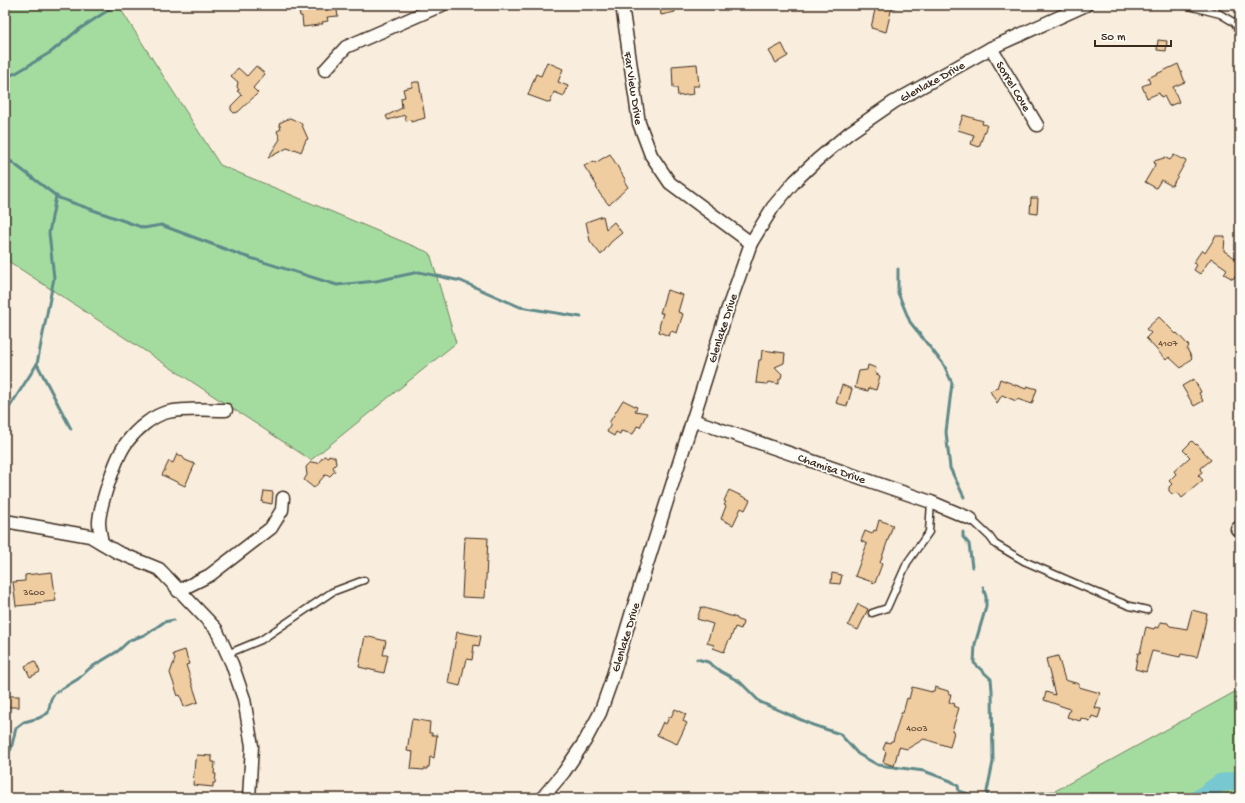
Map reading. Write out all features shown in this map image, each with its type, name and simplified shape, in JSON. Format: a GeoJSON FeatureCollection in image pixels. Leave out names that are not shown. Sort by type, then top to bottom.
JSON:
{"type":"FeatureCollection","features":[{"type":"Feature","properties":{"kind":"street"},"geometry":{"type":"LineString","coordinates":[[324,70],[346,47],[442,5]]}},
{"type":"Feature","properties":{"kind":"street","name":"Far View Drive"},"geometry":{"type":"LineString","coordinates":[[622,5],[639,123],[651,155],[670,183],[751,243]]}},
{"type":"Feature","properties":{"kind":"street","name":"Glenlake Drive"},"geometry":{"type":"LineString","coordinates":[[542,798],[564,772],[585,741],[600,713],[727,310],[751,243],[773,207],[795,181],[849,133],[894,102],[991,48],[1086,5]]}},
{"type":"Feature","properties":{"kind":"street","name":"Sorrel Cove"},"geometry":{"type":"LineString","coordinates":[[991,48],[1037,124]]}},
{"type":"Feature","properties":{"kind":"street"},"geometry":{"type":"LineString","coordinates":[[102,543],[99,522],[109,483],[126,443],[138,430],[150,420],[167,412],[226,410]]}},
{"type":"Feature","properties":{"kind":"street","name":"Chamisa Drive"},"geometry":{"type":"LineString","coordinates":[[693,420],[931,502],[971,518]]}},
{"type":"Feature","properties":{"kind":"street"},"geometry":{"type":"LineString","coordinates":[[178,591],[210,575],[271,528],[282,510],[282,498]]}},
{"type":"Feature","properties":{"kind":"street"},"geometry":{"type":"LineString","coordinates":[[5,521],[90,536],[117,552],[159,569],[178,591],[216,629],[244,699],[252,746],[249,798]]}},
{"type":"Feature","properties":{"kind":"lane"},"geometry":{"type":"LineString","coordinates":[[1185,5],[1220,14],[1235,23],[1240,33]]}},
{"type":"Feature","properties":{"kind":"lane"},"geometry":{"type":"LineString","coordinates":[[872,613],[887,608],[907,563],[929,532],[931,502]]}},
{"type":"Feature","properties":{"kind":"lane"},"geometry":{"type":"LineString","coordinates":[[971,518],[995,544],[1024,561],[1118,602],[1147,610]]}},
{"type":"Feature","properties":{"kind":"lane"},"geometry":{"type":"LineString","coordinates":[[227,654],[261,640],[332,592],[364,580]]}},
{"type":"Feature","properties":{"kind":"green space"},"geometry":{"type":"Polygon","coordinates":[[[5,5],[118,5],[220,165],[430,253],[456,343],[311,460],[5,259],[5,5]]]}},
{"type":"Feature","properties":{"kind":"green space"},"geometry":{"type":"Polygon","coordinates":[[[1240,689],[1240,798],[966,798],[1055,791],[1240,689]]]}},
{"type":"Feature","properties":{"kind":"building"},"geometry":{"type":"Polygon","coordinates":[[[298,5],[336,5],[338,16],[327,17],[328,21],[322,22],[323,24],[303,27],[302,16],[300,16],[298,5]]]}},
{"type":"Feature","properties":{"kind":"building"},"geometry":{"type":"Polygon","coordinates":[[[660,5],[674,5],[675,12],[661,15],[660,5]]]}},
{"type":"Feature","properties":{"kind":"building"},"geometry":{"type":"Polygon","coordinates":[[[876,5],[899,5],[891,11],[886,32],[871,28],[876,5]]]}},
{"type":"Feature","properties":{"kind":"building"},"geometry":{"type":"Polygon","coordinates":[[[1158,40],[1167,41],[1166,51],[1157,50],[1158,40]]]}},
{"type":"Feature","properties":{"kind":"building"},"geometry":{"type":"Polygon","coordinates":[[[782,44],[788,56],[776,63],[769,51],[782,44]]]}},
{"type":"Feature","properties":{"kind":"building"},"geometry":{"type":"Polygon","coordinates":[[[547,62],[563,69],[558,82],[568,86],[564,96],[554,92],[550,103],[528,95],[536,74],[541,76],[547,62]]]}},
{"type":"Feature","properties":{"kind":"building"},"geometry":{"type":"Polygon","coordinates":[[[697,64],[699,86],[693,86],[694,94],[678,96],[677,88],[673,88],[672,66],[697,64]]]}},
{"type":"Feature","properties":{"kind":"building"},"geometry":{"type":"Polygon","coordinates":[[[1178,64],[1185,82],[1173,87],[1179,102],[1169,106],[1164,96],[1161,97],[1159,93],[1147,98],[1142,86],[1150,83],[1148,78],[1178,64]]]}},
{"type":"Feature","properties":{"kind":"building"},"geometry":{"type":"Polygon","coordinates":[[[256,66],[265,74],[253,88],[258,93],[238,112],[234,113],[231,110],[231,106],[242,95],[237,91],[239,90],[237,87],[238,82],[231,76],[238,68],[247,76],[256,66]]]}},
{"type":"Feature","properties":{"kind":"building"},"geometry":{"type":"Polygon","coordinates":[[[419,82],[425,118],[411,122],[411,120],[406,121],[405,115],[388,120],[386,116],[402,108],[401,98],[405,97],[403,89],[412,87],[412,83],[419,82]]]}},
{"type":"Feature","properties":{"kind":"building"},"geometry":{"type":"Polygon","coordinates":[[[963,115],[983,121],[982,124],[987,125],[979,147],[971,144],[974,135],[958,130],[963,115]]]}},
{"type":"Feature","properties":{"kind":"building"},"geometry":{"type":"Polygon","coordinates":[[[290,118],[301,123],[308,139],[306,140],[301,152],[295,149],[293,150],[287,148],[268,158],[280,139],[277,131],[281,129],[279,123],[290,118]]]}},
{"type":"Feature","properties":{"kind":"building"},"geometry":{"type":"Polygon","coordinates":[[[610,154],[628,187],[609,205],[600,194],[596,187],[597,186],[584,166],[594,161],[595,163],[610,154]]]}},
{"type":"Feature","properties":{"kind":"building"},"geometry":{"type":"Polygon","coordinates":[[[1174,155],[1186,161],[1172,186],[1161,180],[1156,188],[1145,182],[1155,165],[1154,161],[1164,157],[1170,160],[1174,155]]]}},
{"type":"Feature","properties":{"kind":"building"},"geometry":{"type":"Polygon","coordinates":[[[1031,198],[1038,198],[1037,214],[1030,213],[1031,198]]]}},
{"type":"Feature","properties":{"kind":"building"},"geometry":{"type":"Polygon","coordinates":[[[603,216],[606,229],[614,222],[622,233],[611,242],[601,255],[590,241],[586,222],[603,216]]]}},
{"type":"Feature","properties":{"kind":"building"},"geometry":{"type":"Polygon","coordinates":[[[1215,236],[1225,236],[1224,251],[1240,261],[1240,280],[1235,276],[1233,279],[1224,274],[1227,269],[1211,258],[1200,274],[1194,270],[1197,265],[1193,263],[1202,250],[1205,253],[1215,236]]]}},
{"type":"Feature","properties":{"kind":"building"},"geometry":{"type":"Polygon","coordinates":[[[667,290],[683,295],[678,312],[683,314],[677,333],[671,331],[669,336],[659,332],[663,313],[660,313],[667,290]]]}},
{"type":"Feature","properties":{"kind":"building"},"geometry":{"type":"Polygon","coordinates":[[[1159,317],[1189,346],[1187,349],[1192,358],[1181,368],[1169,357],[1166,360],[1146,338],[1151,333],[1146,329],[1159,317]]]}},
{"type":"Feature","properties":{"kind":"building"},"geometry":{"type":"Polygon","coordinates":[[[762,350],[785,353],[784,363],[775,367],[782,374],[781,378],[779,379],[779,384],[768,382],[767,384],[756,383],[762,350]]]}},
{"type":"Feature","properties":{"kind":"building"},"geometry":{"type":"Polygon","coordinates":[[[868,365],[876,368],[875,373],[880,376],[876,390],[869,388],[868,391],[855,388],[859,371],[867,370],[868,365]]]}},
{"type":"Feature","properties":{"kind":"building"},"geometry":{"type":"Polygon","coordinates":[[[1000,379],[1026,389],[1027,386],[1037,389],[1032,404],[1017,399],[1016,401],[1002,395],[997,403],[990,391],[997,388],[1000,379]]]}},
{"type":"Feature","properties":{"kind":"building"},"geometry":{"type":"Polygon","coordinates":[[[1194,379],[1201,392],[1199,393],[1203,401],[1194,406],[1182,386],[1194,379]]]}},
{"type":"Feature","properties":{"kind":"building"},"geometry":{"type":"Polygon","coordinates":[[[842,385],[852,389],[847,406],[836,403],[842,385]]]}},
{"type":"Feature","properties":{"kind":"building"},"geometry":{"type":"Polygon","coordinates":[[[623,400],[637,407],[635,411],[647,413],[640,427],[637,426],[633,434],[621,431],[620,434],[616,432],[614,436],[607,432],[611,424],[609,423],[623,400]]]}},
{"type":"Feature","properties":{"kind":"building"},"geometry":{"type":"Polygon","coordinates":[[[1192,441],[1196,445],[1197,444],[1211,460],[1201,468],[1202,472],[1198,475],[1203,480],[1182,498],[1178,493],[1172,494],[1169,491],[1169,487],[1172,484],[1169,481],[1176,474],[1174,471],[1190,457],[1183,450],[1192,441]]]}},
{"type":"Feature","properties":{"kind":"building"},"geometry":{"type":"Polygon","coordinates":[[[177,454],[182,456],[185,460],[195,464],[185,486],[162,475],[169,461],[173,463],[177,454]]]}},
{"type":"Feature","properties":{"kind":"building"},"geometry":{"type":"Polygon","coordinates":[[[329,455],[335,457],[336,464],[333,467],[335,471],[330,476],[325,475],[314,488],[304,480],[307,475],[306,467],[311,462],[318,463],[324,456],[328,457],[329,455]]]}},
{"type":"Feature","properties":{"kind":"building"},"geometry":{"type":"Polygon","coordinates":[[[729,490],[750,500],[745,510],[741,508],[733,525],[721,519],[726,506],[724,505],[726,502],[724,501],[729,490]]]}},
{"type":"Feature","properties":{"kind":"building"},"geometry":{"type":"Polygon","coordinates":[[[264,491],[273,492],[272,504],[262,502],[264,491]]]}},
{"type":"Feature","properties":{"kind":"building"},"geometry":{"type":"Polygon","coordinates":[[[879,520],[893,525],[875,583],[855,576],[867,544],[861,541],[865,531],[872,534],[874,530],[876,531],[879,520]]]}},
{"type":"Feature","properties":{"kind":"building"},"geometry":{"type":"Polygon","coordinates":[[[465,537],[488,538],[485,598],[462,597],[465,537]]]}},
{"type":"Feature","properties":{"kind":"building"},"geometry":{"type":"Polygon","coordinates":[[[52,572],[56,601],[16,606],[13,582],[25,581],[25,575],[52,572]]]}},
{"type":"Feature","properties":{"kind":"building"},"geometry":{"type":"Polygon","coordinates":[[[832,573],[842,575],[840,584],[831,583],[832,573]]]}},
{"type":"Feature","properties":{"kind":"building"},"geometry":{"type":"Polygon","coordinates":[[[858,604],[868,609],[858,630],[848,625],[858,604]]]}},
{"type":"Feature","properties":{"kind":"building"},"geometry":{"type":"Polygon","coordinates":[[[701,607],[737,618],[743,622],[741,629],[735,627],[724,652],[713,648],[714,645],[707,643],[713,624],[697,619],[701,607]]]}},
{"type":"Feature","properties":{"kind":"building"},"geometry":{"type":"Polygon","coordinates":[[[1192,610],[1207,614],[1197,657],[1181,654],[1180,657],[1152,651],[1146,672],[1135,669],[1146,627],[1154,629],[1155,627],[1159,628],[1160,622],[1168,623],[1170,626],[1187,629],[1192,610]]]}},
{"type":"Feature","properties":{"kind":"building"},"geometry":{"type":"Polygon","coordinates":[[[457,632],[481,636],[479,646],[474,645],[472,660],[467,659],[460,686],[448,683],[457,632]]]}},
{"type":"Feature","properties":{"kind":"building"},"geometry":{"type":"Polygon","coordinates":[[[365,636],[386,641],[383,655],[388,655],[384,673],[359,667],[365,636]]]}},
{"type":"Feature","properties":{"kind":"building"},"geometry":{"type":"Polygon","coordinates":[[[185,650],[189,664],[186,665],[198,702],[184,707],[180,695],[178,696],[170,673],[175,659],[173,654],[185,650]]]}},
{"type":"Feature","properties":{"kind":"building"},"geometry":{"type":"Polygon","coordinates":[[[1058,656],[1065,680],[1079,684],[1079,687],[1100,693],[1095,708],[1101,709],[1098,718],[1092,716],[1090,721],[1081,718],[1080,721],[1067,717],[1070,709],[1044,700],[1046,692],[1055,695],[1046,659],[1058,656]]]}},
{"type":"Feature","properties":{"kind":"building"},"geometry":{"type":"Polygon","coordinates":[[[35,661],[40,672],[30,677],[25,666],[35,661]]]}},
{"type":"Feature","properties":{"kind":"building"},"geometry":{"type":"Polygon","coordinates":[[[912,687],[932,692],[934,691],[935,687],[948,691],[949,694],[951,694],[949,702],[955,704],[954,706],[959,708],[952,731],[954,732],[950,747],[924,739],[907,749],[899,747],[894,766],[883,762],[886,752],[883,749],[886,742],[890,743],[893,741],[901,713],[903,713],[907,698],[909,699],[912,687]]]}},
{"type":"Feature","properties":{"kind":"building"},"geometry":{"type":"Polygon","coordinates":[[[5,696],[19,696],[19,707],[5,707],[5,696]]]}},
{"type":"Feature","properties":{"kind":"building"},"geometry":{"type":"Polygon","coordinates":[[[675,709],[686,714],[683,721],[687,723],[677,744],[657,735],[663,722],[666,724],[675,709]]]}},
{"type":"Feature","properties":{"kind":"building"},"geometry":{"type":"Polygon","coordinates":[[[412,719],[430,722],[429,733],[432,733],[432,735],[437,735],[434,758],[430,757],[429,767],[424,770],[411,769],[413,752],[407,751],[412,719]]]}},
{"type":"Feature","properties":{"kind":"building"},"geometry":{"type":"Polygon","coordinates":[[[197,755],[212,756],[212,762],[215,762],[214,774],[216,774],[213,787],[193,785],[195,760],[197,755]]]}},
{"type":"Feature","properties":{"kind":"waterway"},"geometry":{"type":"LineString","coordinates":[[5,77],[16,73],[51,52],[78,30],[116,5]]}},
{"type":"Feature","properties":{"kind":"waterway"},"geometry":{"type":"LineString","coordinates":[[5,157],[59,198],[144,228],[161,225],[241,255],[337,285],[376,281],[419,272],[461,281],[520,307],[581,317]]}},
{"type":"Feature","properties":{"kind":"waterway"},"geometry":{"type":"LineString","coordinates":[[7,411],[37,364],[54,278],[49,233],[56,196]]}},
{"type":"Feature","properties":{"kind":"waterway"},"geometry":{"type":"LineString","coordinates":[[898,269],[898,293],[910,322],[944,365],[952,383],[946,432],[950,468],[964,497]]}},
{"type":"Feature","properties":{"kind":"waterway"},"geometry":{"type":"LineString","coordinates":[[37,364],[71,429]]}},
{"type":"Feature","properties":{"kind":"waterway"},"geometry":{"type":"LineString","coordinates":[[963,532],[963,537],[969,544],[972,567]]}},
{"type":"Feature","properties":{"kind":"waterway"},"geometry":{"type":"LineString","coordinates":[[983,587],[986,597],[986,607],[975,644],[974,663],[991,679],[993,762],[987,791],[988,798]]}},
{"type":"Feature","properties":{"kind":"waterway"},"geometry":{"type":"LineString","coordinates":[[5,758],[11,749],[16,728],[24,722],[39,718],[48,713],[51,699],[55,693],[78,679],[90,668],[118,651],[130,640],[147,634],[164,622],[174,620]]}},
{"type":"Feature","properties":{"kind":"waterway"},"geometry":{"type":"LineString","coordinates":[[697,659],[708,662],[720,671],[740,682],[760,702],[813,725],[840,734],[858,754],[878,765],[924,771],[951,781],[958,786],[959,791],[969,794],[970,798]]}},
{"type":"Feature","properties":{"kind":"waterway"},"geometry":{"type":"LineString","coordinates":[[1199,798],[1220,783],[1240,780]]}}]}
